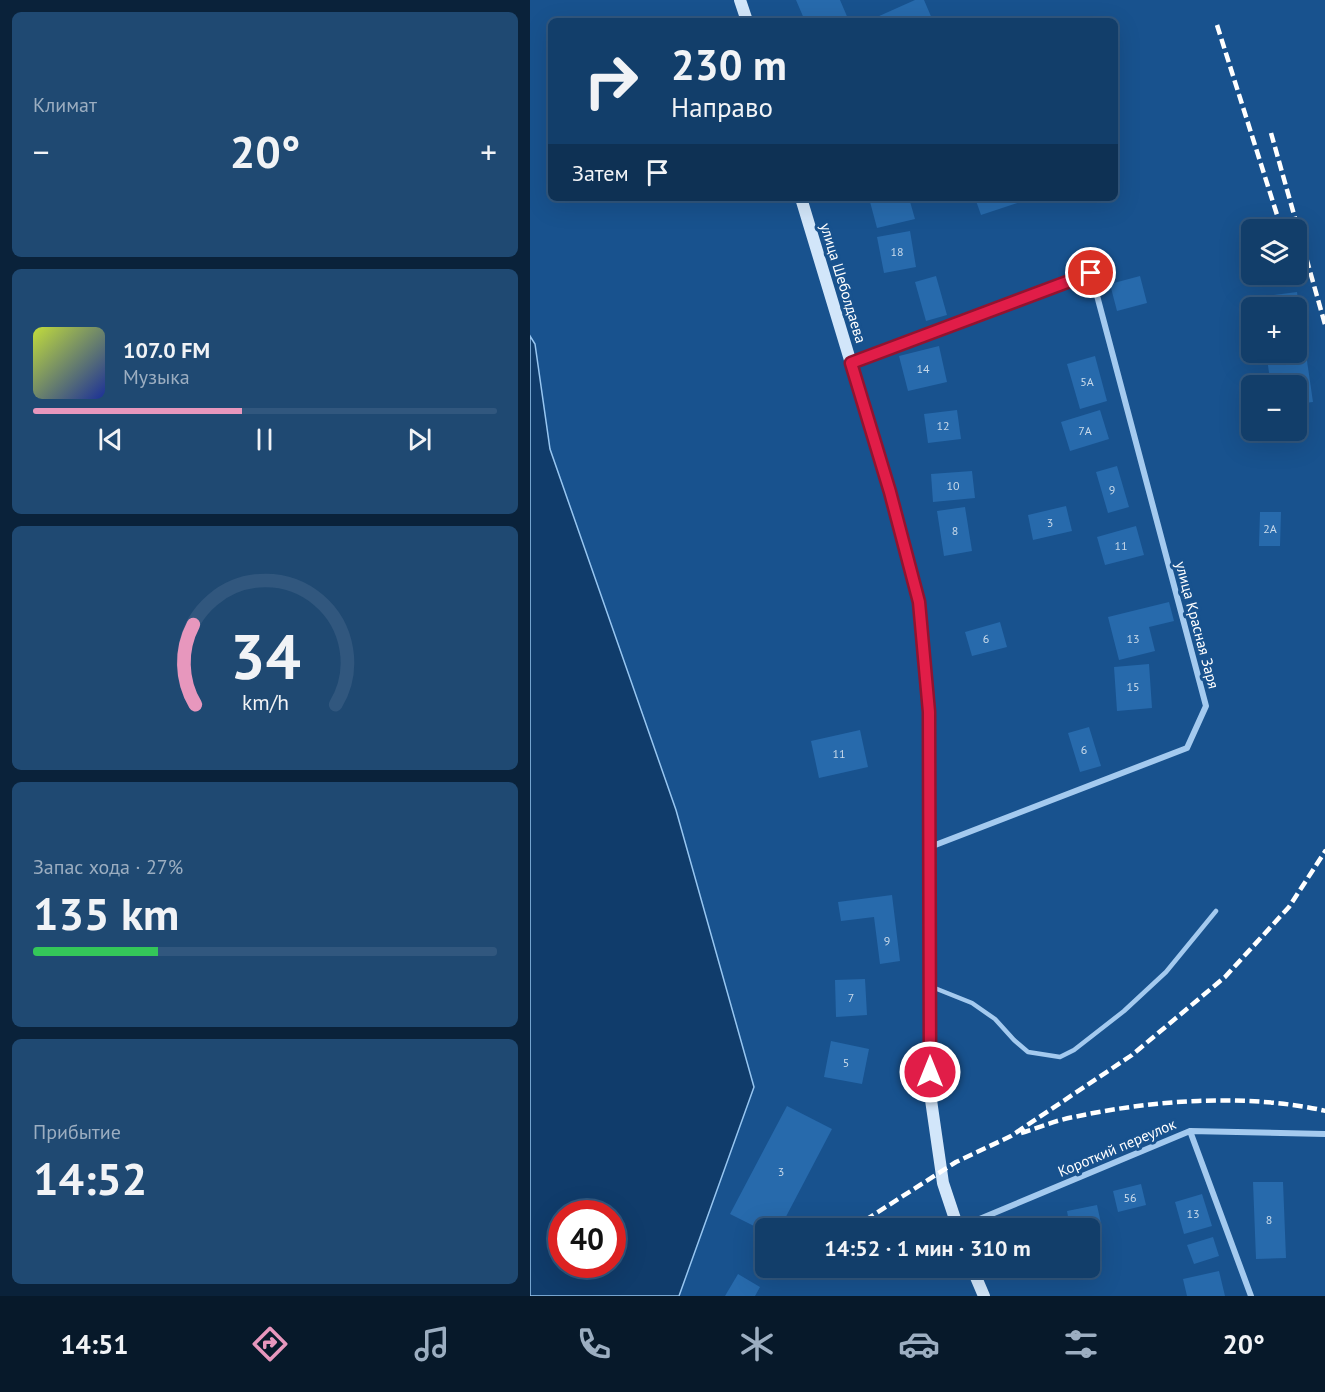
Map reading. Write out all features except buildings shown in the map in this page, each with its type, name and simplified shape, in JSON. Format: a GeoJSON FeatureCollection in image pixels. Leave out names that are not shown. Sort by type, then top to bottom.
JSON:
{"type":"FeatureCollection","features":[{"type":"Feature","properties":{"kind":"street"},"geometry":{"type":"LineString","coordinates":[[740,0],[746,18]]}},
{"type":"Feature","properties":{"kind":"street","name":"улица Шеболдаева"},"geometry":{"type":"LineString","coordinates":[[802,201],[890,492],[919,602],[929,712],[930,1093],[943,1183],[955,1218]]}},
{"type":"Feature","properties":{"kind":"street","name":"улица Красная Заря"},"geometry":{"type":"LineString","coordinates":[[851,363],[1091,273],[1206,706],[1187,748],[929,847]]}},
{"type":"Feature","properties":{"kind":"street"},"geometry":{"type":"LineString","coordinates":[[1190,1131],[1325,1134]]}},
{"type":"Feature","properties":{"kind":"street","name":"Короткий переулок"},"geometry":{"type":"LineString","coordinates":[[982,1218],[1190,1131],[1251,1296]]}},
{"type":"Feature","properties":{"kind":"street"},"geometry":{"type":"LineString","coordinates":[[976,1278],[984,1296]]}},
{"type":"Feature","properties":{"kind":"lane"},"geometry":{"type":"LineString","coordinates":[[930,986],[972,1003],[995,1019],[1014,1041],[1028,1052],[1060,1057],[1074,1050],[1124,1011],[1166,972],[1216,911]]}},
{"type":"Feature","properties":{"kind":"water"},"geometry":{"type":"Polygon","coordinates":[[[530,336],[535,344],[550,449],[676,810],[754,1087],[679,1296],[530,1296],[530,336]]]}},
{"type":"Feature","properties":{"kind":"railway"},"geometry":{"type":"LineString","coordinates":[[1217,25],[1278,218]]}},
{"type":"Feature","properties":{"kind":"railway"},"geometry":{"type":"LineString","coordinates":[[1271,133],[1326,328]]}},
{"type":"Feature","properties":{"kind":"railway"},"geometry":{"type":"LineString","coordinates":[[869,1218],[956,1162],[1011,1136],[1132,1055],[1225,977],[1289,907],[1326,850]]}},
{"type":"Feature","properties":{"kind":"railway"},"geometry":{"type":"LineString","coordinates":[[1021,1133],[1067,1118],[1167,1103],[1264,1102],[1326,1111]]}},
{"type":"Feature","properties":{"kind":"route"},"geometry":{"type":"LineString","coordinates":[[930,1072],[929,712],[919,602],[890,492],[851,363],[1091,273]]}}]}
